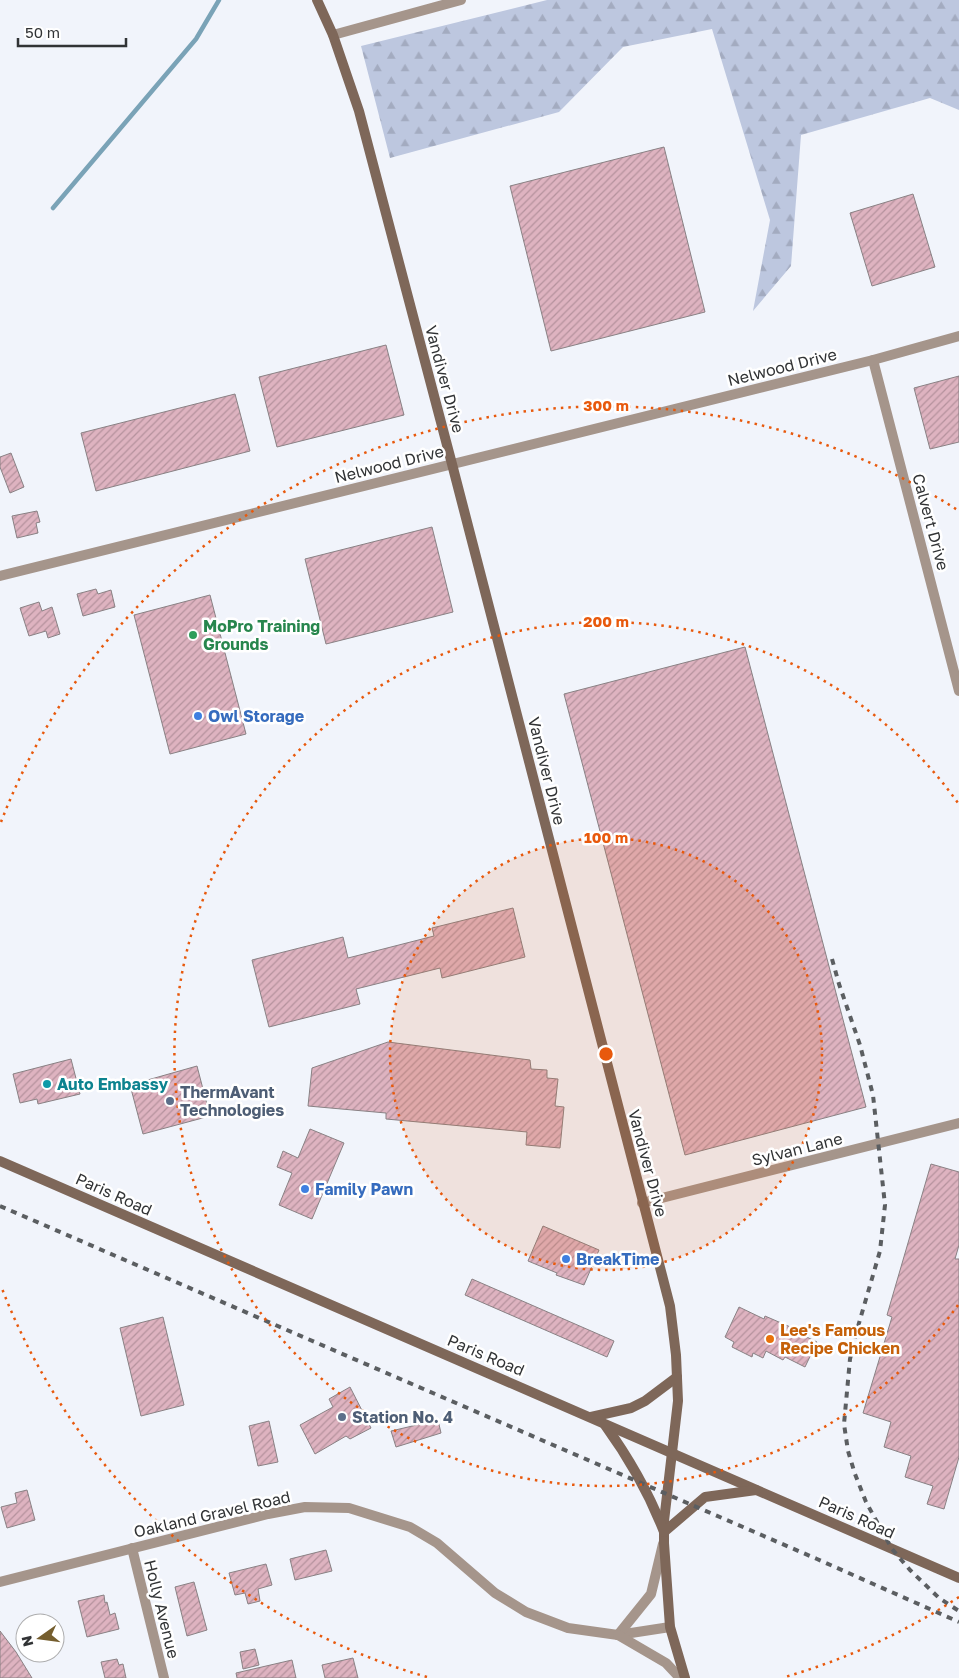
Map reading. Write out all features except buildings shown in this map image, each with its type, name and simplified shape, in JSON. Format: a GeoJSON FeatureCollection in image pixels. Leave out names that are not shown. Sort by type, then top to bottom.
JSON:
{"type":"FeatureCollection","features":[{"type":"Feature","properties":{"kind":"main road","name":"Vandiver Drive"},"geometry":{"type":"LineString","coordinates":[[317,0],[333,35],[359,111],[670,1306],[676,1355],[678,1401],[664,1521],[664,1537],[670,1627],[685,1678]]}},
{"type":"Feature","properties":{"kind":"main road","name":"Paris Road"},"geometry":{"type":"LineString","coordinates":[[0,1161],[959,1578]]}},
{"type":"Feature","properties":{"kind":"main road"},"geometry":{"type":"LineString","coordinates":[[591,1417],[631,1408],[645,1401],[677,1377]]}},
{"type":"Feature","properties":{"kind":"main road"},"geometry":{"type":"LineString","coordinates":[[605,1424],[620,1445],[644,1486],[664,1537],[705,1497],[757,1490]]}},
{"type":"Feature","properties":{"kind":"street"},"geometry":{"type":"LineString","coordinates":[[333,35],[461,0]]}},
{"type":"Feature","properties":{"kind":"street","name":"Nelwood Drive"},"geometry":{"type":"LineString","coordinates":[[0,576],[873,360],[959,336]]}},
{"type":"Feature","properties":{"kind":"street","name":"Calvert Drive"},"geometry":{"type":"LineString","coordinates":[[873,360],[959,691]]}},
{"type":"Feature","properties":{"kind":"street","name":"Sylvan Lane"},"geometry":{"type":"LineString","coordinates":[[642,1203],[959,1123]]}},
{"type":"Feature","properties":{"kind":"street","name":"Oakland Gravel Road"},"geometry":{"type":"LineString","coordinates":[[0,1582],[268,1514],[305,1507],[349,1508],[410,1527],[437,1543],[495,1593],[526,1612],[568,1628],[618,1634],[670,1627]]}},
{"type":"Feature","properties":{"kind":"street"},"geometry":{"type":"LineString","coordinates":[[664,1537],[651,1594],[618,1634],[666,1662],[680,1678]]}},
{"type":"Feature","properties":{"kind":"street","name":"Holly Avenue"},"geometry":{"type":"LineString","coordinates":[[132,1548],[164,1678]]}},
{"type":"Feature","properties":{"kind":"green space"},"geometry":{"type":"Polygon","coordinates":[[[547,0],[959,0],[959,110],[930,98],[801,135],[791,266],[753,311],[770,220],[712,29],[623,47],[559,112],[390,158],[361,46],[547,0]]]}},
{"type":"Feature","properties":{"kind":"waterway"},"geometry":{"type":"LineString","coordinates":[[53,208],[196,39],[219,0]]}},
{"type":"Feature","properties":{"kind":"railway"},"geometry":{"type":"LineString","coordinates":[[832,959],[860,1045],[873,1095],[885,1205],[880,1251],[850,1359],[844,1424],[848,1451],[866,1502],[892,1549],[910,1570],[939,1598],[959,1611]]}},
{"type":"Feature","properties":{"kind":"railway"},"geometry":{"type":"LineString","coordinates":[[0,1206],[959,1622]]}},
{"type":"Feature","properties":{"kind":"place","name":"MoPro Training Grounds"},"geometry":{"type":"Point","coordinates":[193,635]}},
{"type":"Feature","properties":{"kind":"place","name":"Owl Storage"},"geometry":{"type":"Point","coordinates":[198,716]}},
{"type":"Feature","properties":{"kind":"place","name":"Auto Embassy"},"geometry":{"type":"Point","coordinates":[47,1084]}},
{"type":"Feature","properties":{"kind":"place","name":"ThermAvant Technologies"},"geometry":{"type":"Point","coordinates":[170,1101]}},
{"type":"Feature","properties":{"kind":"place","name":"Family Pawn"},"geometry":{"type":"Point","coordinates":[305,1189]}},
{"type":"Feature","properties":{"kind":"place","name":"BreakTime"},"geometry":{"type":"Point","coordinates":[566,1259]}},
{"type":"Feature","properties":{"kind":"place","name":"Lee's Famous Recipe Chicken"},"geometry":{"type":"Point","coordinates":[770,1339]}},
{"type":"Feature","properties":{"kind":"place","name":"Station No. 4"},"geometry":{"type":"Point","coordinates":[342,1417]}}]}
